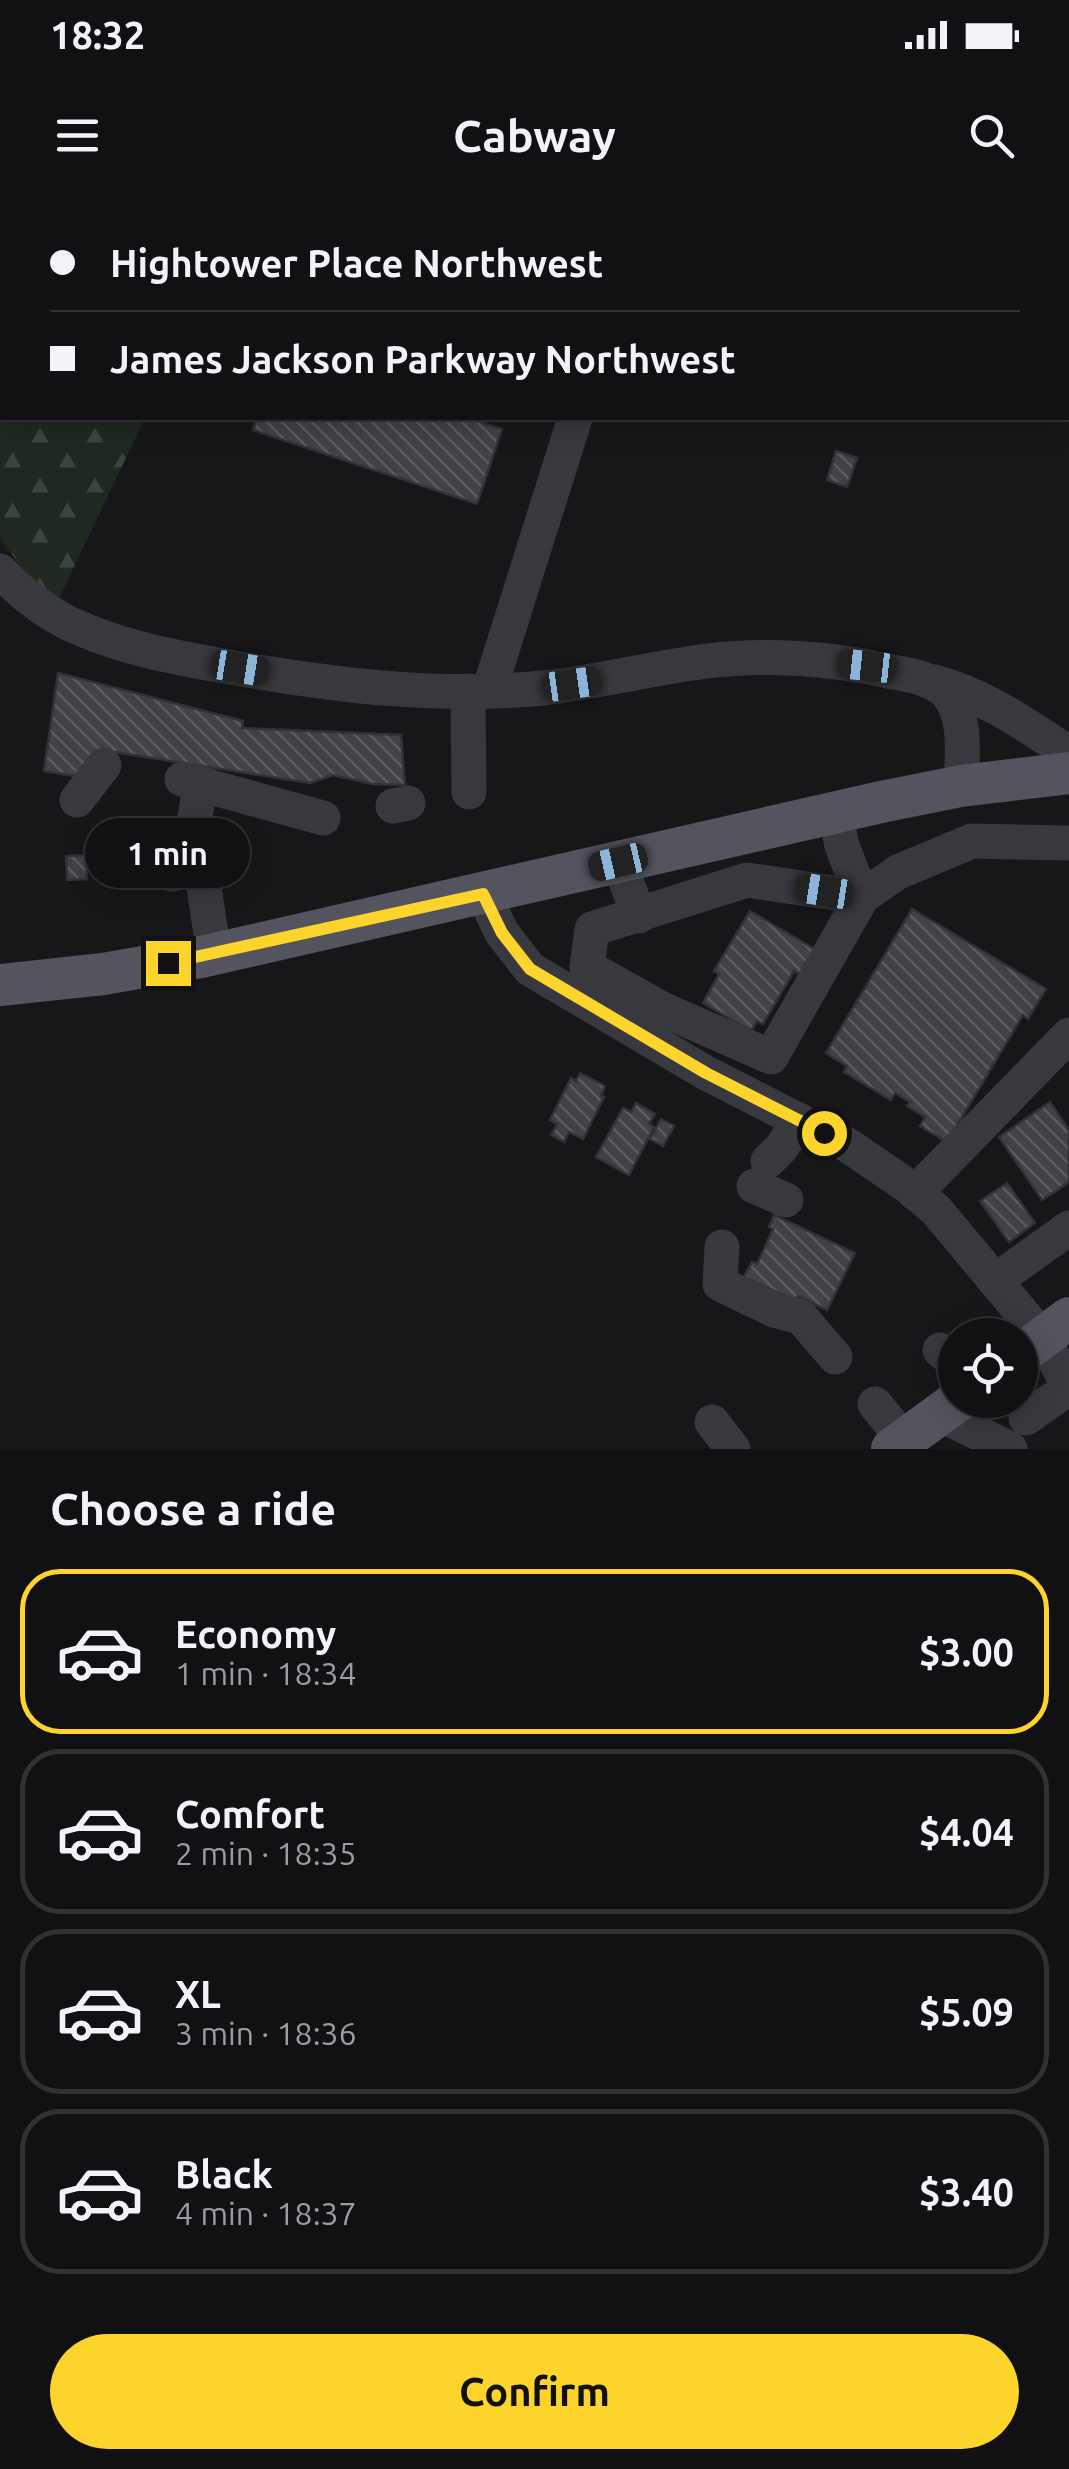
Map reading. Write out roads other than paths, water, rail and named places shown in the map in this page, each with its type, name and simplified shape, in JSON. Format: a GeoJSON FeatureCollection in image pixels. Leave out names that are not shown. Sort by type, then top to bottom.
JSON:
{"type":"FeatureCollection","features":[{"type":"Feature","properties":{"kind":"main road"},"geometry":{"type":"LineString","coordinates":[[0,985],[103,974],[214,954],[948,788],[1069,773]]}},
{"type":"Feature","properties":{"kind":"main road"},"geometry":{"type":"LineString","coordinates":[[898,1445],[938,1416]]}},
{"type":"Feature","properties":{"kind":"street"},"geometry":{"type":"LineString","coordinates":[[469,792],[479,691],[518,556],[574,420]]}},
{"type":"Feature","properties":{"kind":"street"},"geometry":{"type":"LineString","coordinates":[[0,571],[32,601],[65,621],[142,648],[330,684],[479,691],[543,688],[711,661],[818,660],[867,666],[963,690],[1069,753]]}},
{"type":"Feature","properties":{"kind":"street"},"geometry":{"type":"LineString","coordinates":[[921,679],[936,708],[948,788]]}},
{"type":"Feature","properties":{"kind":"street"},"geometry":{"type":"LineString","coordinates":[[77,800],[104,765]]}},
{"type":"Feature","properties":{"kind":"street"},"geometry":{"type":"LineString","coordinates":[[214,954],[199,862],[191,838],[191,781],[322,818]]}},
{"type":"Feature","properties":{"kind":"street"},"geometry":{"type":"LineString","coordinates":[[835,812],[842,846],[862,897]]}},
{"type":"Feature","properties":{"kind":"street"},"geometry":{"type":"LineString","coordinates":[[483,894],[502,933],[530,969],[656,1025],[771,1056],[862,897],[898,872],[972,841],[1069,843]]}},
{"type":"Feature","properties":{"kind":"street"},"geometry":{"type":"LineString","coordinates":[[618,862],[639,916]]}},
{"type":"Feature","properties":{"kind":"street"},"geometry":{"type":"LineString","coordinates":[[862,897],[748,880],[592,929],[587,966],[656,1025],[798,1120],[849,1146],[936,1210],[1044,1337],[1069,1388],[1018,1434],[978,1418]]}},
{"type":"Feature","properties":{"kind":"street"},"geometry":{"type":"LineString","coordinates":[[915,1193],[1069,1036]]}},
{"type":"Feature","properties":{"kind":"street"},"geometry":{"type":"LineString","coordinates":[[769,1182],[798,1120]]}},
{"type":"Feature","properties":{"kind":"street"},"geometry":{"type":"LineString","coordinates":[[995,1281],[1069,1228]]}},
{"type":"Feature","properties":{"kind":"street"},"geometry":{"type":"LineString","coordinates":[[722,1247],[720,1284],[774,1310],[802,1317],[835,1357]]}},
{"type":"Feature","properties":{"kind":"street"},"geometry":{"type":"LineString","coordinates":[[875,1404],[898,1445]]}}]}
